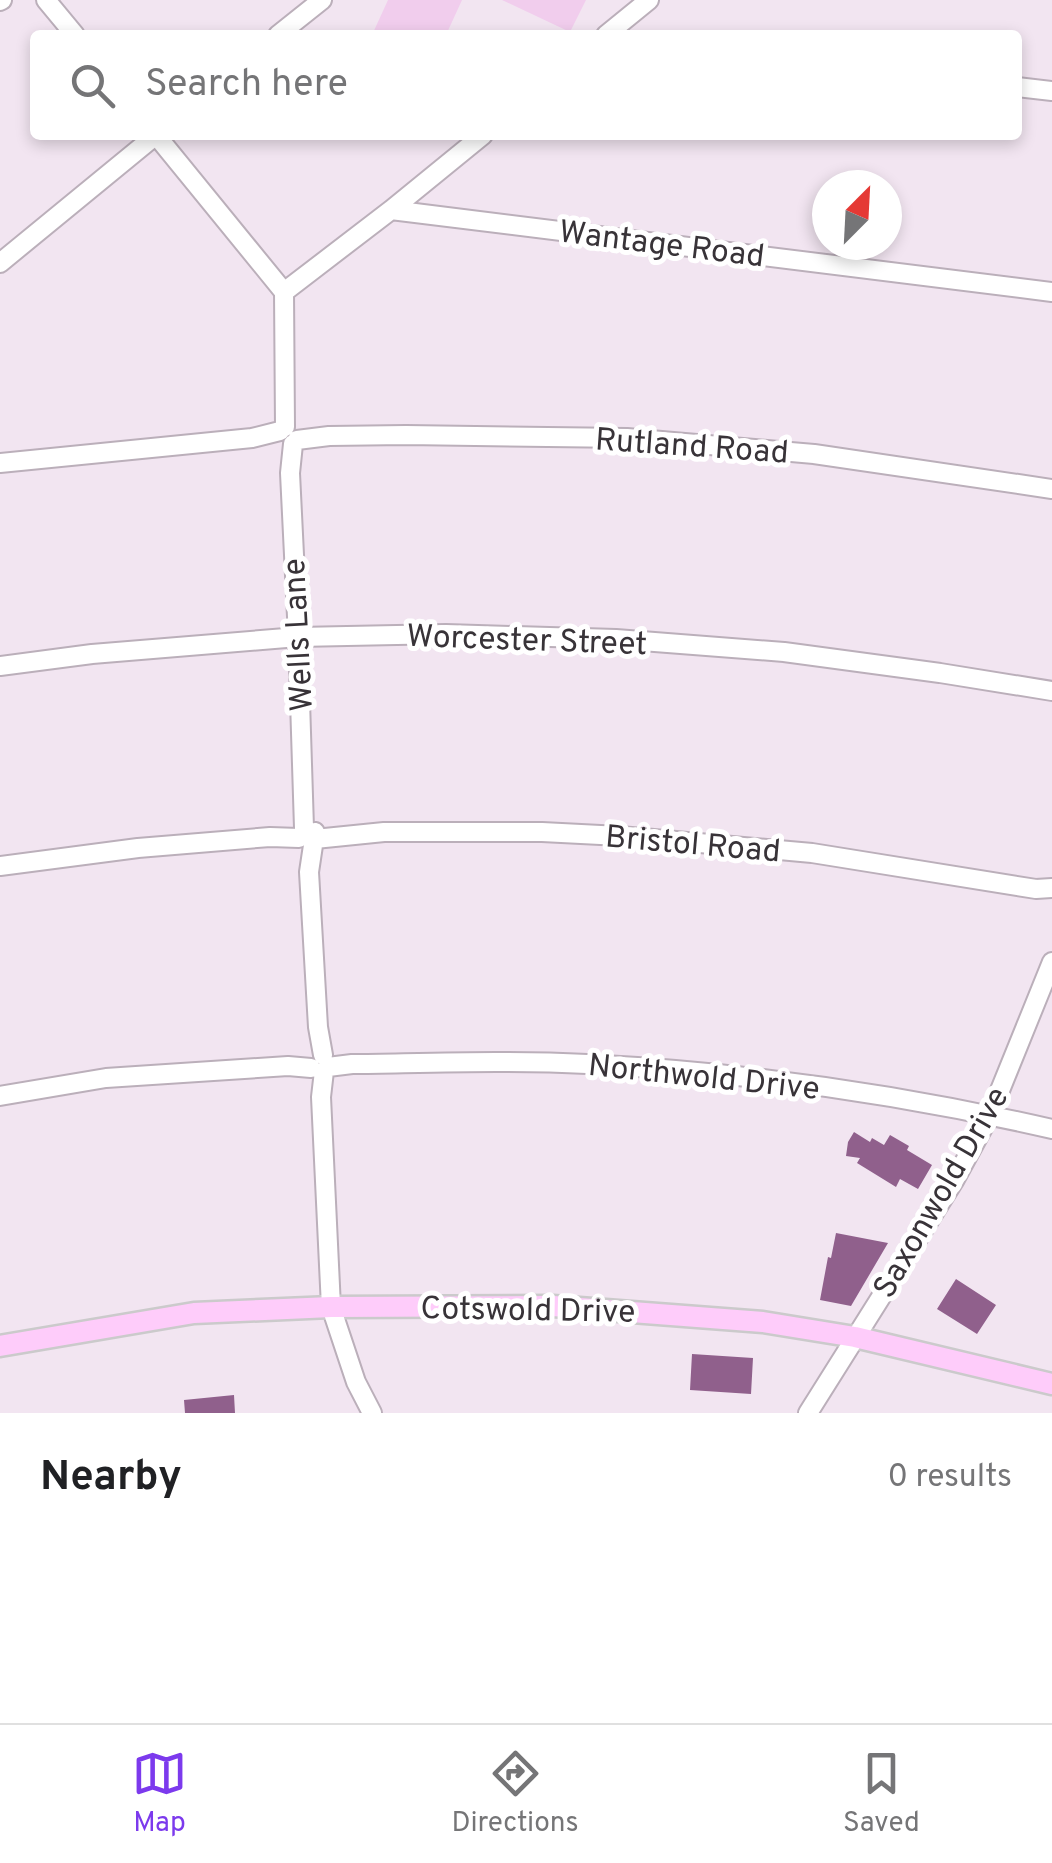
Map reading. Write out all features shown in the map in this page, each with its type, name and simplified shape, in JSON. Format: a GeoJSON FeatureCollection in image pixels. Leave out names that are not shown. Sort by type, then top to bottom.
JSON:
{"type":"FeatureCollection","features":[{"type":"Feature","properties":{"kind":"main road","name":"Cotswold Drive"},"geometry":{"type":"LineString","coordinates":[[0,1346],[194,1312],[553,1306],[744,1320],[855,1337],[1052,1384]]}},
{"type":"Feature","properties":{"kind":"street"},"geometry":{"type":"LineString","coordinates":[[46,0],[70,30]]}},
{"type":"Feature","properties":{"kind":"street"},"geometry":{"type":"LineString","coordinates":[[284,30],[322,0]]}},
{"type":"Feature","properties":{"kind":"street"},"geometry":{"type":"LineString","coordinates":[[615,30],[649,0]]}},
{"type":"Feature","properties":{"kind":"street"},"geometry":{"type":"LineString","coordinates":[[1022,88],[1052,91]]}},
{"type":"Feature","properties":{"kind":"street"},"geometry":{"type":"LineString","coordinates":[[0,263],[150,140]]}},
{"type":"Feature","properties":{"kind":"street"},"geometry":{"type":"LineString","coordinates":[[160,140],[284,292],[477,140]]}},
{"type":"Feature","properties":{"kind":"street","name":"Wantage Road"},"geometry":{"type":"LineString","coordinates":[[391,210],[1052,292]]}},
{"type":"Feature","properties":{"kind":"street","name":"Wells Lane"},"geometry":{"type":"LineString","coordinates":[[284,292],[304,798],[320,1063],[317,1087],[321,1097],[332,1308],[340,1340],[372,1413]]}},
{"type":"Feature","properties":{"kind":"street","name":"Rutland Road"},"geometry":{"type":"LineString","coordinates":[[0,463],[288,436],[627,438],[814,454],[1052,490]]}},
{"type":"Feature","properties":{"kind":"street","name":"Worcester Street"},"geometry":{"type":"LineString","coordinates":[[0,666],[298,637],[446,634],[650,642],[838,658],[1052,692]]}},
{"type":"Feature","properties":{"kind":"street","name":"Bristol Road"},"geometry":{"type":"LineString","coordinates":[[0,866],[138,848],[270,837],[542,832],[812,853],[1047,891]]}},
{"type":"Feature","properties":{"kind":"street","name":"Saxonwold Drive"},"geometry":{"type":"LineString","coordinates":[[808,1413],[954,1181],[990,1115],[1052,962]]}},
{"type":"Feature","properties":{"kind":"street","name":"Northwold Drive"},"geometry":{"type":"LineString","coordinates":[[0,1096],[106,1078],[320,1063],[531,1062],[640,1067],[800,1084],[1052,1129]]}},
{"type":"Feature","properties":{"kind":"shaded area"},"geometry":{"type":"Polygon","coordinates":[[[388,0],[462,0],[448,30],[374,30],[388,0]]]}},
{"type":"Feature","properties":{"kind":"shaded area"},"geometry":{"type":"Polygon","coordinates":[[[502,0],[586,0],[571,30],[502,0]]]}},
{"type":"Feature","properties":{"kind":"building"},"geometry":{"type":"Polygon","coordinates":[[[854,1132],[884,1145],[890,1135],[932,1165],[918,1189],[900,1179],[896,1187],[857,1163],[860,1158],[846,1156],[854,1132]]]}},
{"type":"Feature","properties":{"kind":"building"},"geometry":{"type":"Polygon","coordinates":[[[836,1233],[888,1243],[851,1306],[820,1300],[836,1233]]]}},
{"type":"Feature","properties":{"kind":"building"},"geometry":{"type":"Polygon","coordinates":[[[956,1279],[996,1305],[977,1334],[937,1309],[956,1279]]]}},
{"type":"Feature","properties":{"kind":"building"},"geometry":{"type":"Polygon","coordinates":[[[692,1354],[753,1358],[751,1394],[690,1390],[692,1354]]]}},
{"type":"Feature","properties":{"kind":"building"},"geometry":{"type":"Polygon","coordinates":[[[234,1395],[235,1413],[185,1413],[184,1400],[234,1395]]]}}]}
